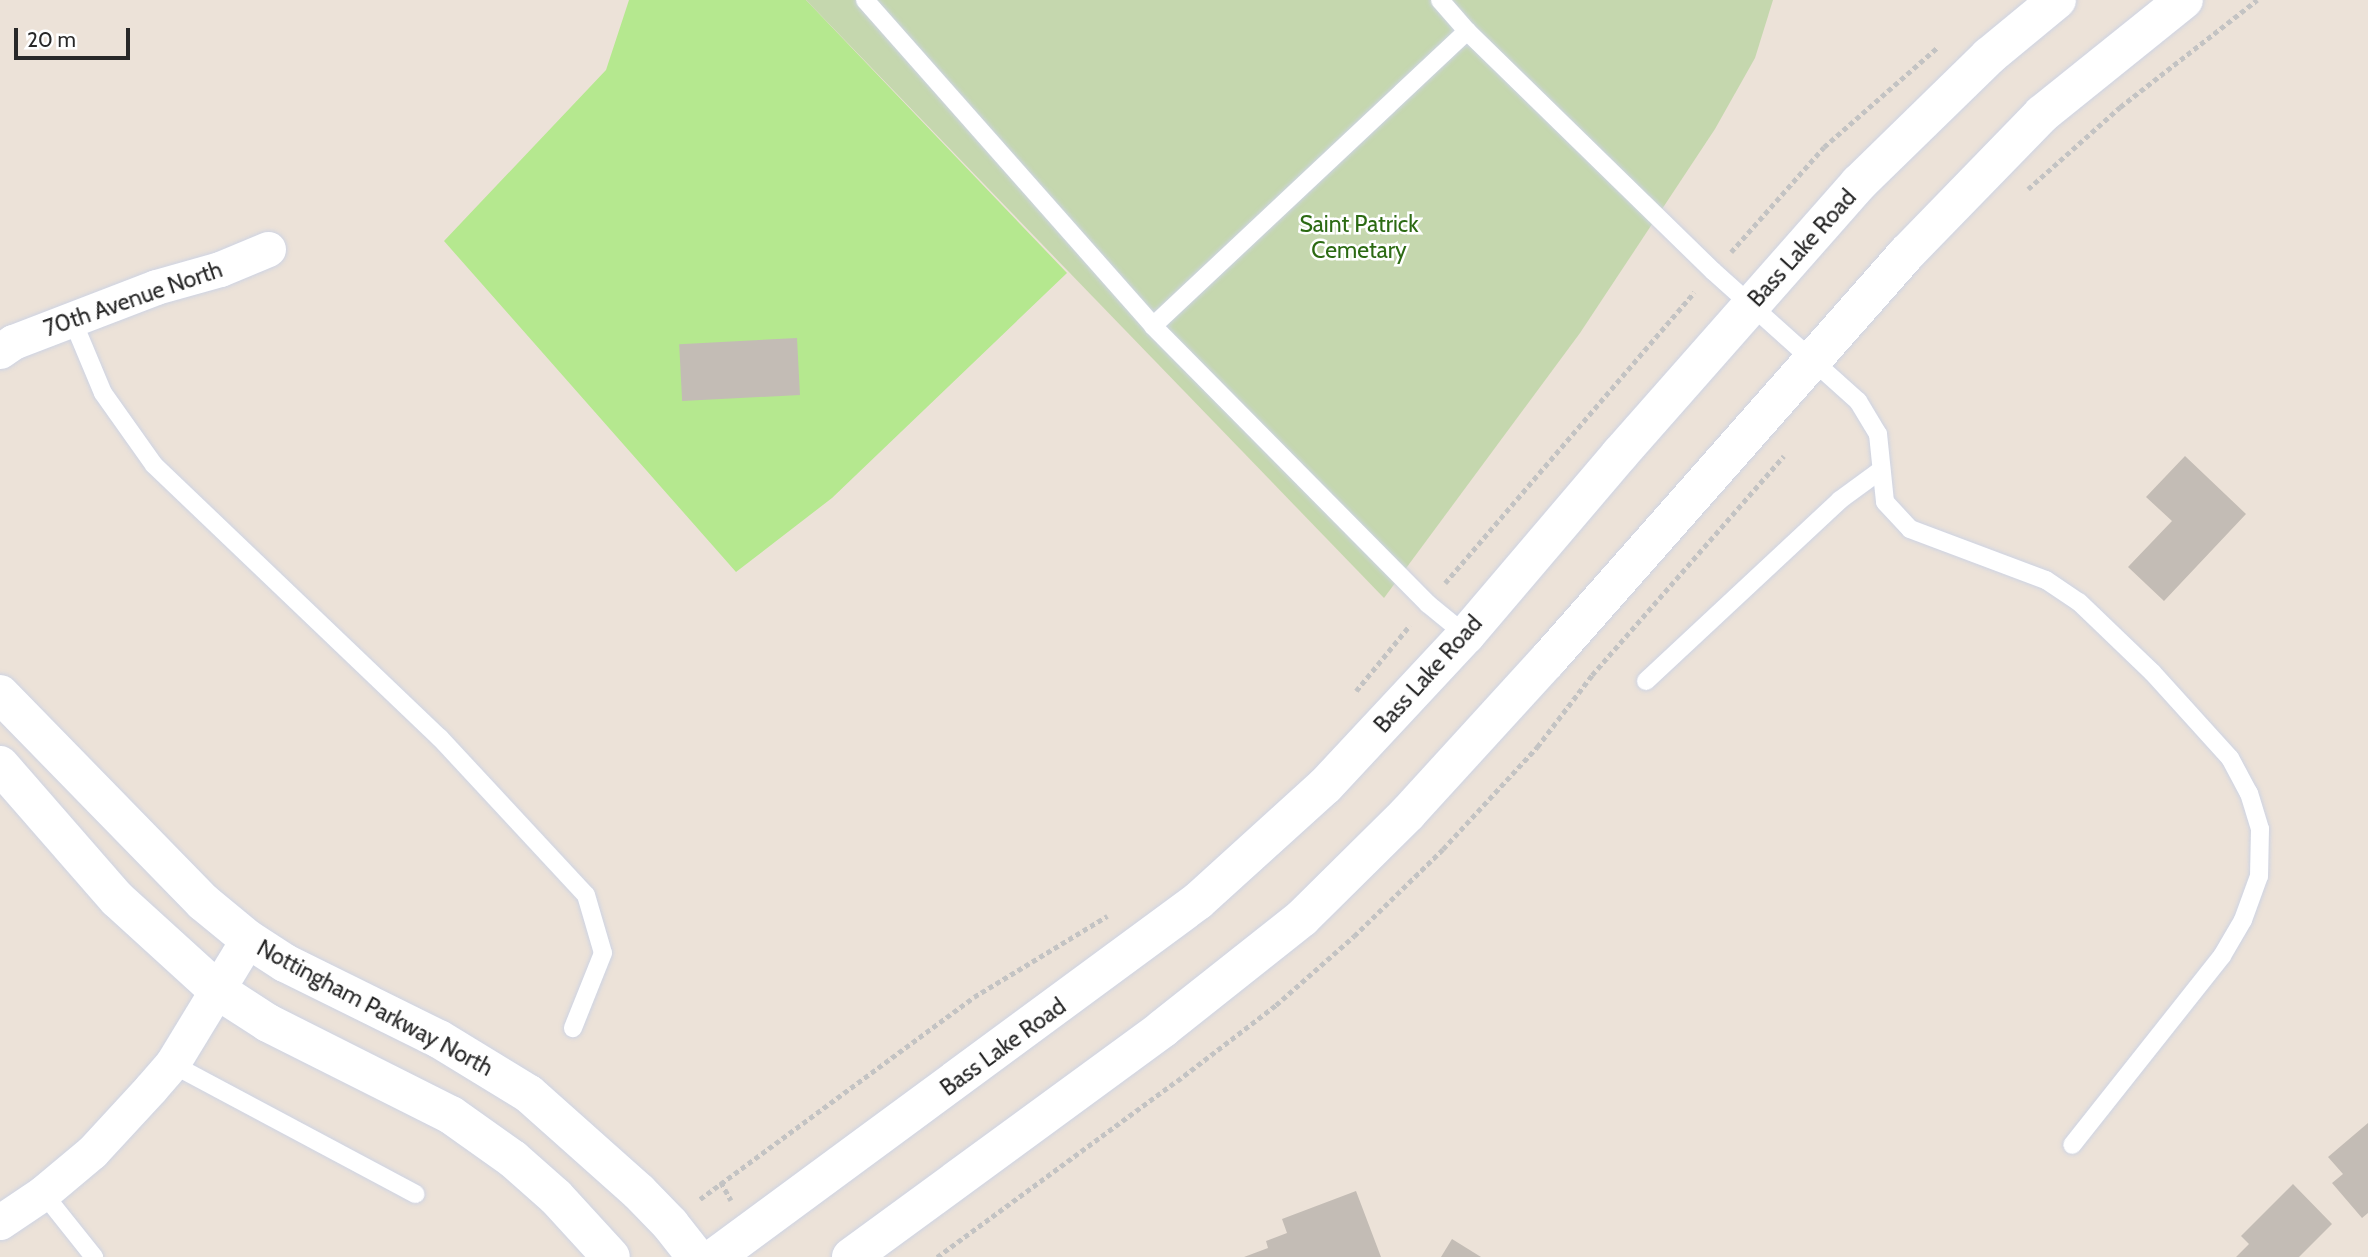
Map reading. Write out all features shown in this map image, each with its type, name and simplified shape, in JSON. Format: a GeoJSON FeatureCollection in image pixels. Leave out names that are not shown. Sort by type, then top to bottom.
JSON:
{"type":"FeatureCollection","features":[{"type":"Feature","properties":{"kind":"main road","name":"Bass Lake Road"},"geometry":{"type":"LineString","coordinates":[[715,1257],[1198,901],[1325,786],[1466,635],[1859,183],[1989,56],[2057,0]]}},
{"type":"Feature","properties":{"kind":"main road"},"geometry":{"type":"LineString","coordinates":[[851,1257],[1162,1030],[1302,918],[1408,813],[1907,253],[2042,114],[2184,0]]}},
{"type":"Feature","properties":{"kind":"main road","name":"Nottingham Parkway North"},"geometry":{"type":"LineString","coordinates":[[0,694],[203,902],[248,939],[296,968],[439,1039],[529,1094],[639,1192],[670,1224],[696,1257]]}},
{"type":"Feature","properties":{"kind":"main road"},"geometry":{"type":"LineString","coordinates":[[0,765],[117,898],[217,990],[268,1023],[451,1115],[513,1159],[556,1197],[611,1257]]}},
{"type":"Feature","properties":{"kind":"street","name":"70th Avenue North"},"geometry":{"type":"LineString","coordinates":[[0,351],[72,319],[268,249]]}},
{"type":"Feature","properties":{"kind":"street"},"geometry":{"type":"LineString","coordinates":[[0,1222],[43,1193],[92,1152],[172,1064],[248,939]]}},
{"type":"Feature","properties":{"kind":"lane"},"geometry":{"type":"LineString","coordinates":[[865,0],[1153,326],[1428,604],[1466,635]]}},
{"type":"Feature","properties":{"kind":"lane"},"geometry":{"type":"LineString","coordinates":[[1440,0],[1467,31],[1751,305],[1858,401],[1878,434],[1885,502],[1910,529],[2046,580],[2079,602],[2152,672],[2230,758],[2249,793],[2260,829],[2259,876],[2243,920],[2222,956],[2072,1145]]}},
{"type":"Feature","properties":{"kind":"lane"},"geometry":{"type":"LineString","coordinates":[[1153,326],[1467,31]]}},
{"type":"Feature","properties":{"kind":"lane"},"geometry":{"type":"LineString","coordinates":[[72,319],[103,393],[154,465],[440,738],[586,895],[603,953],[573,1028]]}},
{"type":"Feature","properties":{"kind":"lane"},"geometry":{"type":"LineString","coordinates":[[1646,681],[1840,500],[1881,470]]}},
{"type":"Feature","properties":{"kind":"lane"},"geometry":{"type":"LineString","coordinates":[[172,1064],[415,1194]]}},
{"type":"Feature","properties":{"kind":"lane"},"geometry":{"type":"LineString","coordinates":[[43,1193],[94,1257]]}},
{"type":"Feature","properties":{"kind":"path"},"geometry":{"type":"LineString","coordinates":[[2025,192],[2120,107],[2257,0]]}},
{"type":"Feature","properties":{"kind":"path"},"geometry":{"type":"LineString","coordinates":[[1731,251],[1824,147],[1892,84],[1944,42]]}},
{"type":"Feature","properties":{"kind":"path"},"geometry":{"type":"LineString","coordinates":[[1439,590],[1695,291]]}},
{"type":"Feature","properties":{"kind":"path"},"geometry":{"type":"LineString","coordinates":[[1350,699],[1416,618]]}},
{"type":"Feature","properties":{"kind":"path"},"geometry":{"type":"LineString","coordinates":[[721,1182],[974,997],[1113,912]]}},
{"type":"Feature","properties":{"kind":"green space"},"geometry":{"type":"Polygon","coordinates":[[[629,0],[806,0],[1067,273],[832,498],[736,572],[444,241],[606,70],[629,0]]]}},
{"type":"Feature","properties":{"kind":"green space","name":"Saint Patrick Cemetary"},"geometry":{"type":"Polygon","coordinates":[[[806,0],[1773,0],[1755,58],[1715,129],[1580,333],[1384,598],[806,0]]]}},
{"type":"Feature","properties":{"kind":"building"},"geometry":{"type":"Polygon","coordinates":[[[797,338],[800,395],[682,401],[679,344],[797,338]]]}},
{"type":"Feature","properties":{"kind":"building"},"geometry":{"type":"Polygon","coordinates":[[[2185,456],[2246,514],[2164,601],[2128,567],[2172,521],[2146,497],[2185,456]]]}},
{"type":"Feature","properties":{"kind":"building"},"geometry":{"type":"Polygon","coordinates":[[[2368,1123],[2368,1213],[2362,1218],[2332,1183],[2343,1174],[2328,1157],[2368,1123]]]}},
{"type":"Feature","properties":{"kind":"building"},"geometry":{"type":"Polygon","coordinates":[[[2293,1184],[2332,1224],[2299,1257],[2236,1257],[2249,1244],[2241,1236],[2293,1184]]]}},
{"type":"Feature","properties":{"kind":"building"},"geometry":{"type":"Polygon","coordinates":[[[1356,1191],[1381,1257],[1244,1257],[1268,1248],[1266,1241],[1287,1233],[1282,1219],[1356,1191]]]}},
{"type":"Feature","properties":{"kind":"building"},"geometry":{"type":"Polygon","coordinates":[[[1452,1239],[1481,1257],[1441,1257],[1452,1239]]]}}]}
